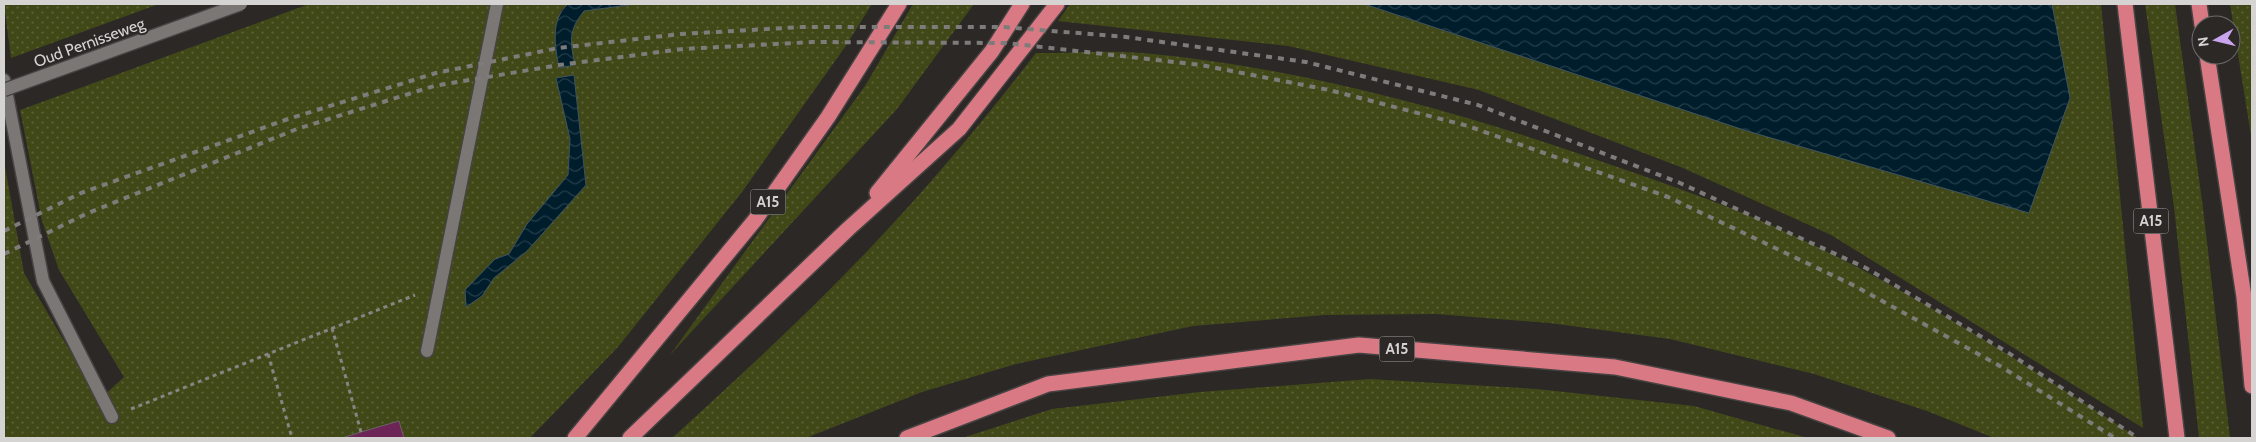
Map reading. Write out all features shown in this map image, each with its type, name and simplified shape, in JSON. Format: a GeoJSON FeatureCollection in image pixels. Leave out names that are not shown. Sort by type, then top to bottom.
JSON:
{"type":"FeatureCollection","features":[{"type":"Feature","properties":{"kind":"highway","name":"A15"},"geometry":{"type":"LineString","coordinates":[[575,438],[756,220],[828,117],[899,4]]}},
{"type":"Feature","properties":{"kind":"highway"},"geometry":{"type":"LineString","coordinates":[[848,229],[992,51],[1022,4]]}},
{"type":"Feature","properties":{"kind":"highway"},"geometry":{"type":"LineString","coordinates":[[630,438],[848,229],[959,129],[1057,4]]}},
{"type":"Feature","properties":{"kind":"highway","name":"A15"},"geometry":{"type":"LineString","coordinates":[[2125,4],[2177,438]]}},
{"type":"Feature","properties":{"kind":"highway"},"geometry":{"type":"LineString","coordinates":[[2209,65],[2244,297],[2252,386]]}},
{"type":"Feature","properties":{"kind":"highway","name":"A15"},"geometry":{"type":"LineString","coordinates":[[908,438],[1048,384],[1359,345],[1615,366],[1791,403],[1888,438]]}},
{"type":"Feature","properties":{"kind":"street","name":"Oud Pernisseweg"},"geometry":{"type":"LineString","coordinates":[[4,90],[241,4]]}},
{"type":"Feature","properties":{"kind":"street"},"geometry":{"type":"LineString","coordinates":[[426,351],[497,4]]}},
{"type":"Feature","properties":{"kind":"street"},"geometry":{"type":"LineString","coordinates":[[4,80],[43,281],[112,417]]}},
{"type":"Feature","properties":{"kind":"path"},"geometry":{"type":"LineString","coordinates":[[112,417],[441,284]]}},
{"type":"Feature","properties":{"kind":"path"},"geometry":{"type":"LineString","coordinates":[[332,328],[362,432]]}},
{"type":"Feature","properties":{"kind":"path"},"geometry":{"type":"LineString","coordinates":[[268,354],[292,438]]}},
{"type":"Feature","properties":{"kind":"green space"},"geometry":{"type":"Polygon","coordinates":[[[4,4],[159,4],[11,58],[4,4]]]}},
{"type":"Feature","properties":{"kind":"green space"},"geometry":{"type":"Polygon","coordinates":[[[309,4],[568,4],[561,10],[574,65],[571,36],[575,24],[584,10],[636,4],[872,4],[845,47],[742,192],[618,347],[530,438],[4,438],[4,161],[24,273],[99,400],[124,377],[59,270],[42,221],[20,110],[309,4]],[[574,76],[556,78],[570,139],[568,175],[527,224],[509,254],[495,259],[482,274],[494,278],[527,251],[586,185],[574,76]]]}},
{"type":"Feature","properties":{"kind":"green space"},"geometry":{"type":"Polygon","coordinates":[[[913,4],[974,4],[897,109],[670,355],[865,86],[913,4]]]}},
{"type":"Feature","properties":{"kind":"green space"},"geometry":{"type":"Polygon","coordinates":[[[1070,4],[2101,4],[2143,428],[1831,235],[1683,168],[1479,90],[1288,46],[1058,21],[1070,4]]]}},
{"type":"Feature","properties":{"kind":"green space"},"geometry":{"type":"Polygon","coordinates":[[[2145,4],[2175,4],[2203,208],[2230,438],[2199,438],[2174,207],[2145,4]]]}},
{"type":"Feature","properties":{"kind":"green space"},"geometry":{"type":"Polygon","coordinates":[[[2230,4],[2252,4],[2252,142],[2240,65],[2241,15],[2232,15],[2230,4]]]}},
{"type":"Feature","properties":{"kind":"green space"},"geometry":{"type":"Polygon","coordinates":[[[1036,53],[1143,53],[1259,69],[1317,80],[1432,108],[1545,142],[1644,176],[1773,226],[1867,272],[1960,325],[2138,438],[1994,438],[1927,411],[1814,374],[1670,339],[1549,323],[1436,314],[1325,315],[1193,326],[1016,364],[922,392],[806,438],[672,438],[800,319],[874,244],[957,151],[1036,53]]]}},
{"type":"Feature","properties":{"kind":"green space"},"geometry":{"type":"Polygon","coordinates":[[[1370,379],[1537,389],[1694,406],[1808,438],[962,438],[1052,409],[1200,392],[1370,379]]]}},
{"type":"Feature","properties":{"kind":"water"},"geometry":{"type":"Polygon","coordinates":[[[568,4],[636,4],[584,11],[575,24],[572,36],[571,43],[575,65],[559,68],[555,42],[556,25],[562,10],[568,4]]]}},
{"type":"Feature","properties":{"kind":"water"},"geometry":{"type":"Polygon","coordinates":[[[1364,4],[2052,4],[2070,98],[2029,213],[1747,131],[1364,4]]]}},
{"type":"Feature","properties":{"kind":"water"},"geometry":{"type":"Polygon","coordinates":[[[574,75],[586,185],[527,251],[494,278],[482,296],[466,307],[465,290],[495,259],[509,254],[527,224],[568,175],[570,139],[556,78],[574,75]]]}},
{"type":"Feature","properties":{"kind":"building"},"geometry":{"type":"Polygon","coordinates":[[[399,421],[404,438],[342,438],[361,432],[399,421]]]}},
{"type":"Feature","properties":{"kind":"railway"},"geometry":{"type":"LineString","coordinates":[[4,231],[81,193],[288,119],[436,73],[558,48],[681,34],[802,27],[1004,27],[1126,37],[1306,62],[1478,105],[1680,183],[1866,268],[2007,352],[2138,438]]}},
{"type":"Feature","properties":{"kind":"railway"},"geometry":{"type":"LineString","coordinates":[[4,254],[88,213],[297,129],[434,86],[559,65],[683,49],[813,42],[1006,43],[1201,65],[1329,90],[1468,126],[1668,197],[1855,286],[2000,366],[2115,438]]}}]}
